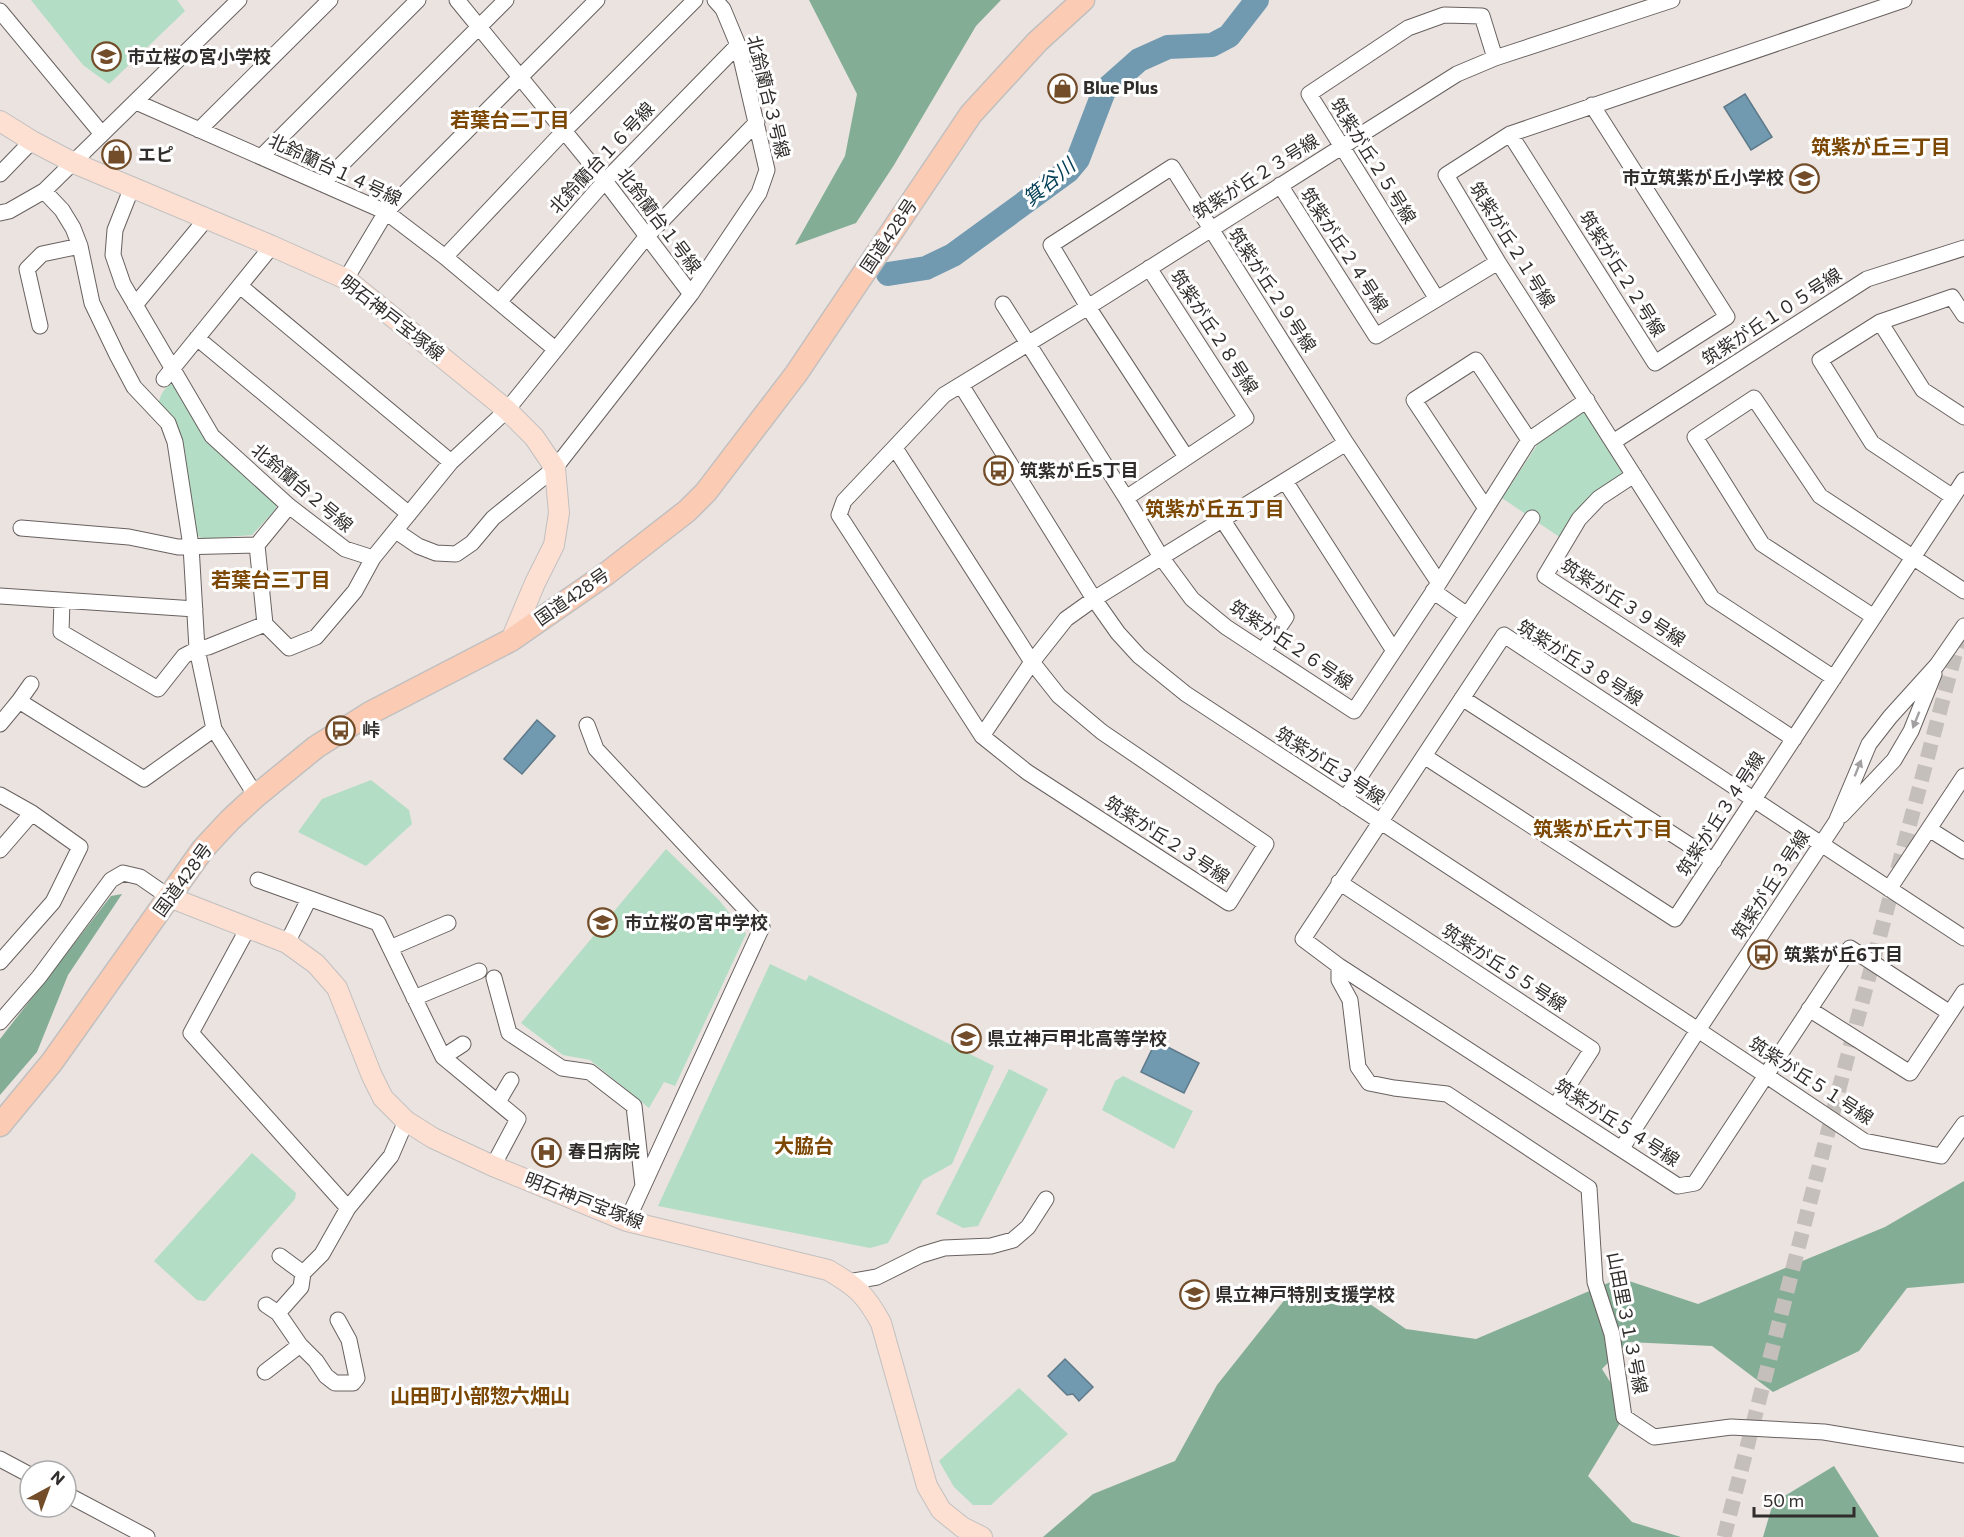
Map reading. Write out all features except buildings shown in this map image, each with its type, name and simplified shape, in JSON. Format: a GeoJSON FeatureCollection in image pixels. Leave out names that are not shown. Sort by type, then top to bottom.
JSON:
{"type":"FeatureCollection","features":[{"type":"Feature","properties":{"kind":"highway","name":"国道428号"},"geometry":{"type":"LineString","coordinates":[[0,1125],[52,1062],[203,849],[256,796],[316,747],[341,730],[511,640],[623,561],[680,517],[706,492],[796,374],[971,114],[1037,42],[1083,0]]}},
{"type":"Feature","properties":{"kind":"main road","name":"明石神戸宝塚線"},"geometry":{"type":"LineString","coordinates":[[0,121],[74,163],[346,279],[507,410],[534,437],[555,468],[559,513],[554,545],[511,640]]}},
{"type":"Feature","properties":{"kind":"main road","name":"明石神戸宝塚線"},"geometry":{"type":"LineString","coordinates":[[169,897],[287,943],[316,964],[337,988],[376,1084],[384,1098],[406,1121],[433,1138],[493,1166],[627,1221],[828,1270],[848,1282],[869,1301],[881,1323],[927,1486],[941,1510],[962,1527],[982,1537]]}},
{"type":"Feature","properties":{"kind":"street"},"geometry":{"type":"LineString","coordinates":[[0,213],[9,211],[44,191],[239,0]]}},
{"type":"Feature","properties":{"kind":"street"},"geometry":{"type":"LineString","coordinates":[[200,130],[330,0]]}},
{"type":"Feature","properties":{"kind":"street"},"geometry":{"type":"LineString","coordinates":[[261,157],[418,0]]}},
{"type":"Feature","properties":{"kind":"street","name":"北鈴蘭台１号線"},"geometry":{"type":"LineString","coordinates":[[396,531],[418,546],[436,553],[456,554],[472,543],[493,518],[555,468],[691,294],[604,181],[456,0]]}},
{"type":"Feature","properties":{"kind":"street"},"geometry":{"type":"LineString","coordinates":[[322,184],[506,0]]}},
{"type":"Feature","properties":{"kind":"street"},"geometry":{"type":"LineString","coordinates":[[346,279],[386,212],[597,0]]}},
{"type":"Feature","properties":{"kind":"street"},"geometry":{"type":"LineString","coordinates":[[445,257],[564,131],[695,0]]}},
{"type":"Feature","properties":{"kind":"street","name":"北鈴蘭台３号線"},"geometry":{"type":"LineString","coordinates":[[691,294],[759,193],[767,170],[738,45],[723,9],[715,0]]}},
{"type":"Feature","properties":{"kind":"street","name":"筑紫が丘２３号線"},"geometry":{"type":"LineString","coordinates":[[895,448],[1032,662],[1059,696],[1102,732],[1266,844],[1229,903],[1027,772],[982,736],[839,515],[844,501],[945,395],[1457,74],[1495,58],[1672,0]]}},
{"type":"Feature","properties":{"kind":"street","name":"筑紫が丘２１号線"},"geometry":{"type":"LineString","coordinates":[[1834,678],[1712,598],[1498,262],[1446,175],[1510,134],[1904,0]]}},
{"type":"Feature","properties":{"kind":"street"},"geometry":{"type":"LineString","coordinates":[[0,11],[102,134]]}},
{"type":"Feature","properties":{"kind":"street","name":"筑紫が丘２５号線"},"geometry":{"type":"LineString","coordinates":[[1437,299],[1309,94],[1408,28],[1444,15],[1482,16],[1495,58]]}},
{"type":"Feature","properties":{"kind":"street","name":"北鈴蘭台１６号線"},"geometry":{"type":"LineString","coordinates":[[499,302],[604,181],[738,45]]}},
{"type":"Feature","properties":{"kind":"street","name":"北鈴蘭台１４号線"},"geometry":{"type":"LineString","coordinates":[[136,102],[386,212],[445,257],[555,349]]}},
{"type":"Feature","properties":{"kind":"street","name":"筑紫が丘２２号線"},"geometry":{"type":"LineString","coordinates":[[1510,134],[1655,363],[1727,317],[1592,105]]}},
{"type":"Feature","properties":{"kind":"street"},"geometry":{"type":"LineString","coordinates":[[289,506],[257,545],[265,624],[289,648],[316,637],[355,591],[373,558],[451,462],[507,410],[647,236],[757,122]]}},
{"type":"Feature","properties":{"kind":"street"},"geometry":{"type":"LineString","coordinates":[[0,174],[32,141]]}},
{"type":"Feature","properties":{"kind":"street","name":"筑紫が丘２９号線"},"geometry":{"type":"LineString","coordinates":[[1186,457],[1088,307],[1051,245],[1172,167],[1436,587]]}},
{"type":"Feature","properties":{"kind":"street","name":"筑紫が丘２４号線"},"geometry":{"type":"LineString","coordinates":[[1280,186],[1376,336],[1498,262]]}},
{"type":"Feature","properties":{"kind":"street","name":"北鈴蘭台２号線"},"geometry":{"type":"LineString","coordinates":[[132,187],[114,230],[113,255],[123,284],[135,305],[160,385],[289,506],[345,549],[373,558]]}},
{"type":"Feature","properties":{"kind":"street"},"geometry":{"type":"LineString","coordinates":[[44,191],[62,210],[73,228],[80,246],[92,303],[134,387],[160,385],[272,246]]}},
{"type":"Feature","properties":{"kind":"street"},"geometry":{"type":"LineString","coordinates":[[135,305],[207,218]]}},
{"type":"Feature","properties":{"kind":"street"},"geometry":{"type":"LineString","coordinates":[[40,326],[27,269],[42,254],[80,246]]}},
{"type":"Feature","properties":{"kind":"street","name":"筑紫が丘１０５号線"},"geometry":{"type":"LineString","coordinates":[[1613,442],[1867,279],[1964,248]]}},
{"type":"Feature","properties":{"kind":"street","name":"筑紫が丘２８号線"},"geometry":{"type":"LineString","coordinates":[[1126,498],[1246,418],[1149,268]]}},
{"type":"Feature","properties":{"kind":"street"},"geometry":{"type":"LineString","coordinates":[[240,286],[451,462]]}},
{"type":"Feature","properties":{"kind":"street"},"geometry":{"type":"LineString","coordinates":[[1953,497],[1872,443],[1820,360],[1880,322],[1952,297],[1964,315]]}},
{"type":"Feature","properties":{"kind":"street","name":"筑紫が丘２６号線"},"geometry":{"type":"LineString","coordinates":[[1003,304],[1161,557],[1192,599],[1226,627],[1354,711],[1436,587],[1528,440],[1587,400]]}},
{"type":"Feature","properties":{"kind":"street"},"geometry":{"type":"LineString","coordinates":[[1880,322],[1923,390],[1964,417]]}},
{"type":"Feature","properties":{"kind":"street"},"geometry":{"type":"LineString","coordinates":[[197,338],[409,514]]}},
{"type":"Feature","properties":{"kind":"street"},"geometry":{"type":"LineString","coordinates":[[1485,507],[1414,400],[1476,360],[1528,440]]}},
{"type":"Feature","properties":{"kind":"street"},"geometry":{"type":"LineString","coordinates":[[160,385],[168,423],[175,442],[191,546],[197,649],[214,729],[256,796]]}},
{"type":"Feature","properties":{"kind":"street","name":"筑紫が丘３号線"},"geometry":{"type":"LineString","coordinates":[[961,385],[1094,599],[1128,645],[1159,674],[1186,694],[1698,1030]]}},
{"type":"Feature","properties":{"kind":"street"},"geometry":{"type":"LineString","coordinates":[[1874,617],[1762,544],[1695,437],[1754,398],[1820,496],[1964,591]]}},
{"type":"Feature","properties":{"kind":"street"},"geometry":{"type":"LineString","coordinates":[[982,736],[1032,662],[1066,619],[1094,599],[1346,443]]}},
{"type":"Feature","properties":{"kind":"street","name":"筑紫が丘３９号線"},"geometry":{"type":"LineString","coordinates":[[1634,475],[1599,498],[1579,519],[1545,576],[1794,739]]}},
{"type":"Feature","properties":{"kind":"street","name":"筑紫が丘３４号線"},"geometry":{"type":"LineString","coordinates":[[1424,756],[1675,919],[1964,480]]}},
{"type":"Feature","properties":{"kind":"street"},"geometry":{"type":"LineString","coordinates":[[1285,481],[1394,651]]}},
{"type":"Feature","properties":{"kind":"street"},"geometry":{"type":"LineString","coordinates":[[1345,799],[1532,518]]}},
{"type":"Feature","properties":{"kind":"street"},"geometry":{"type":"LineString","coordinates":[[1222,519],[1286,617],[1263,651]]}},
{"type":"Feature","properties":{"kind":"street"},"geometry":{"type":"LineString","coordinates":[[21,528],[129,537],[178,547],[257,545]]}},
{"type":"Feature","properties":{"kind":"street"},"geometry":{"type":"LineString","coordinates":[[1436,587],[1467,615]]}},
{"type":"Feature","properties":{"kind":"street"},"geometry":{"type":"LineString","coordinates":[[0,596],[195,609]]}},
{"type":"Feature","properties":{"kind":"street"},"geometry":{"type":"LineString","coordinates":[[62,601],[61,632],[158,689],[184,656],[265,624]]}},
{"type":"Feature","properties":{"kind":"street","name":"筑紫が丘３号線"},"geometry":{"type":"LineString","coordinates":[[1836,822],[1869,744],[1937,665],[1964,626]]}},
{"type":"Feature","properties":{"kind":"street","name":"筑紫が丘３８号線"},"geometry":{"type":"LineString","coordinates":[[1379,821],[1504,635],[1821,845]]}},
{"type":"Feature","properties":{"kind":"street","name":"筑紫が丘３号線"},"geometry":{"type":"LineString","coordinates":[[1622,1148],[1836,822],[1894,760],[1911,731],[1937,665]]}},
{"type":"Feature","properties":{"kind":"street"},"geometry":{"type":"LineString","coordinates":[[0,724],[30,684]]}},
{"type":"Feature","properties":{"kind":"street"},"geometry":{"type":"LineString","coordinates":[[1462,698],[1714,861]]}},
{"type":"Feature","properties":{"kind":"street"},"geometry":{"type":"LineString","coordinates":[[19,701],[144,778],[214,729]]}},
{"type":"Feature","properties":{"kind":"street"},"geometry":{"type":"LineString","coordinates":[[587,725],[596,749],[762,927],[627,1221]]}},
{"type":"Feature","properties":{"kind":"street"},"geometry":{"type":"LineString","coordinates":[[1889,889],[1964,776]]}},
{"type":"Feature","properties":{"kind":"street"},"geometry":{"type":"LineString","coordinates":[[0,795],[32,813],[80,847],[53,902],[0,962]]}},
{"type":"Feature","properties":{"kind":"street"},"geometry":{"type":"LineString","coordinates":[[0,850],[32,813]]}},
{"type":"Feature","properties":{"kind":"street","name":"筑紫が丘５４号線"},"geometry":{"type":"LineString","coordinates":[[1379,821],[1303,939],[1340,966],[1678,1186],[1695,1183],[1850,948],[1950,1013]]}},
{"type":"Feature","properties":{"kind":"street"},"geometry":{"type":"LineString","coordinates":[[1929,829],[1964,851]]}},
{"type":"Feature","properties":{"kind":"street"},"geometry":{"type":"LineString","coordinates":[[1821,845],[1964,938]]}},
{"type":"Feature","properties":{"kind":"street"},"geometry":{"type":"LineString","coordinates":[[0,1022],[39,977],[111,880],[123,873],[140,877],[169,897]]}},
{"type":"Feature","properties":{"kind":"street"},"geometry":{"type":"LineString","coordinates":[[258,880],[378,923],[443,1058],[518,1119],[493,1166]]}},
{"type":"Feature","properties":{"kind":"street","name":"筑紫が丘５５号線"},"geometry":{"type":"LineString","coordinates":[[1339,882],[1592,1049],[1556,1105]]}},
{"type":"Feature","properties":{"kind":"street"},"geometry":{"type":"LineString","coordinates":[[287,943],[309,899]]}},
{"type":"Feature","properties":{"kind":"street"},"geometry":{"type":"LineString","coordinates":[[390,948],[448,923]]}},
{"type":"Feature","properties":{"kind":"street"},"geometry":{"type":"LineString","coordinates":[[248,928],[190,1033],[348,1208]]}},
{"type":"Feature","properties":{"kind":"street","name":"山田里３１３号線"},"geometry":{"type":"LineString","coordinates":[[1340,966],[1340,980],[1350,1000],[1358,1067],[1369,1083],[1447,1094],[1589,1188],[1595,1282],[1612,1334],[1624,1417],[1653,1437],[1731,1427],[1824,1432],[1964,1455]]}},
{"type":"Feature","properties":{"kind":"street"},"geometry":{"type":"LineString","coordinates":[[414,998],[479,971]]}},
{"type":"Feature","properties":{"kind":"street"},"geometry":{"type":"LineString","coordinates":[[494,978],[509,1033],[562,1068],[590,1072],[634,1106],[644,1186]]}},
{"type":"Feature","properties":{"kind":"street"},"geometry":{"type":"LineString","coordinates":[[1809,1009],[1910,1073],[1964,992]]}},
{"type":"Feature","properties":{"kind":"street","name":"筑紫が丘５１号線"},"geometry":{"type":"LineString","coordinates":[[1698,1030],[1863,1141],[1941,1156],[1964,1124]]}},
{"type":"Feature","properties":{"kind":"street"},"geometry":{"type":"LineString","coordinates":[[443,1058],[463,1044]]}},
{"type":"Feature","properties":{"kind":"street"},"geometry":{"type":"LineString","coordinates":[[498,1102],[511,1080]]}},
{"type":"Feature","properties":{"kind":"street"},"geometry":{"type":"LineString","coordinates":[[338,1320],[349,1341],[357,1378],[353,1383],[335,1383],[326,1376],[272,1309],[301,1287],[303,1273],[322,1254],[348,1208],[391,1156],[406,1121]]}},
{"type":"Feature","properties":{"kind":"street"},"geometry":{"type":"LineString","coordinates":[[848,1282],[877,1277],[921,1255],[944,1248],[990,1246],[1013,1240],[1028,1227],[1046,1198]]}},
{"type":"Feature","properties":{"kind":"street"},"geometry":{"type":"LineString","coordinates":[[280,1256],[303,1273]]}},
{"type":"Feature","properties":{"kind":"street"},"geometry":{"type":"LineString","coordinates":[[265,1372],[300,1345]]}},
{"type":"Feature","properties":{"kind":"street"},"geometry":{"type":"LineString","coordinates":[[0,1460],[18,1469]]}},
{"type":"Feature","properties":{"kind":"street"},"geometry":{"type":"LineString","coordinates":[[78,1500],[147,1537]]}},
{"type":"Feature","properties":{"kind":"green space"},"geometry":{"type":"Polygon","coordinates":[[[31,0],[177,0],[185,11],[109,84],[83,65],[31,0]]]}},
{"type":"Feature","properties":{"kind":"green space"},"geometry":{"type":"Polygon","coordinates":[[[809,0],[1001,0],[976,26],[894,165],[856,223],[795,245],[845,156],[857,94],[809,0]]]}},
{"type":"Feature","properties":{"kind":"green space"},"geometry":{"type":"Polygon","coordinates":[[[173,384],[276,502],[276,509],[252,535],[204,539],[194,534],[158,405],[163,392],[173,384]]]}},
{"type":"Feature","properties":{"kind":"green space"},"geometry":{"type":"Polygon","coordinates":[[[1580,411],[1588,412],[1623,467],[1621,476],[1561,538],[1502,498],[1543,436],[1580,411]]]}},
{"type":"Feature","properties":{"kind":"green space"},"geometry":{"type":"Polygon","coordinates":[[[371,780],[409,810],[412,824],[366,866],[298,832],[322,799],[371,780]]]}},
{"type":"Feature","properties":{"kind":"green space"},"geometry":{"type":"Polygon","coordinates":[[[666,849],[719,900],[746,934],[675,1086],[664,1082],[649,1108],[590,1060],[563,1055],[521,1023],[666,849]]]}},
{"type":"Feature","properties":{"kind":"green space"},"geometry":{"type":"Polygon","coordinates":[[[122,894],[68,975],[37,1052],[0,1095],[0,1039],[111,896],[122,894]]]}},
{"type":"Feature","properties":{"kind":"green space"},"geometry":{"type":"Polygon","coordinates":[[[770,964],[806,981],[809,975],[994,1066],[952,1164],[923,1180],[888,1243],[870,1248],[658,1206],[770,964]]]}},
{"type":"Feature","properties":{"kind":"green space"},"geometry":{"type":"Polygon","coordinates":[[[1009,1069],[1048,1089],[978,1226],[963,1228],[936,1214],[1009,1069]]]}},
{"type":"Feature","properties":{"kind":"green space"},"geometry":{"type":"Polygon","coordinates":[[[1123,1076],[1193,1111],[1174,1149],[1102,1110],[1115,1081],[1123,1076]]]}},
{"type":"Feature","properties":{"kind":"green space"},"geometry":{"type":"Polygon","coordinates":[[[252,1153],[296,1193],[295,1199],[205,1301],[197,1300],[154,1261],[252,1153]]]}},
{"type":"Feature","properties":{"kind":"green space"},"geometry":{"type":"Polygon","coordinates":[[[1964,1181],[1964,1283],[1907,1288],[1859,1351],[1773,1392],[1712,1346],[1628,1342],[1602,1369],[1628,1410],[1588,1476],[1632,1522],[1681,1537],[1043,1537],[1093,1494],[1175,1461],[1217,1385],[1286,1298],[1344,1286],[1406,1329],[1476,1339],[1620,1278],[1698,1304],[1885,1227],[1964,1181]]]}},
{"type":"Feature","properties":{"kind":"green space"},"geometry":{"type":"Polygon","coordinates":[[[1019,1388],[1068,1434],[991,1505],[973,1505],[954,1487],[939,1461],[1019,1388]]]}},
{"type":"Feature","properties":{"kind":"green space"},"geometry":{"type":"Polygon","coordinates":[[[1834,1466],[1879,1537],[1763,1537],[1773,1503],[1834,1466]]]}},
{"type":"Feature","properties":{"kind":"water"},"geometry":{"type":"Polygon","coordinates":[[[1745,94],[1772,137],[1751,150],[1724,107],[1745,94]]]}},
{"type":"Feature","properties":{"kind":"water"},"geometry":{"type":"Polygon","coordinates":[[[537,720],[555,736],[522,774],[504,759],[537,720]]]}},
{"type":"Feature","properties":{"kind":"water"},"geometry":{"type":"Polygon","coordinates":[[[1156,1041],[1199,1063],[1184,1093],[1141,1072],[1156,1041]]]}},
{"type":"Feature","properties":{"kind":"water"},"geometry":{"type":"Polygon","coordinates":[[[1065,1359],[1093,1387],[1079,1401],[1073,1394],[1067,1395],[1048,1376],[1065,1359]]]}},
{"type":"Feature","properties":{"kind":"waterway","name":"箕谷川"},"geometry":{"type":"LineString","coordinates":[[888,274],[926,268],[953,255],[1068,171],[1078,159],[1104,91],[1139,60],[1168,47],[1212,45],[1229,36],[1257,0]]}},
{"type":"Feature","properties":{"kind":"tunnel"},"geometry":{"type":"LineString","coordinates":[[1724,1537],[1840,1085],[1961,632]]}},
{"type":"Feature","properties":{"kind":"place","name":"市立桜の宮小学校"},"geometry":{"type":"Point","coordinates":[106,57]}},
{"type":"Feature","properties":{"kind":"place","name":"Blue Plus"},"geometry":{"type":"Point","coordinates":[1062,88]}},
{"type":"Feature","properties":{"kind":"place","name":"エピ"},"geometry":{"type":"Point","coordinates":[117,155]}},
{"type":"Feature","properties":{"kind":"place","name":"市立筑紫が丘小学校"},"geometry":{"type":"Point","coordinates":[1805,178]}},
{"type":"Feature","properties":{"kind":"place","name":"筑紫が丘5丁目"},"geometry":{"type":"Point","coordinates":[999,471]}},
{"type":"Feature","properties":{"kind":"place","name":"峠"},"geometry":{"type":"Point","coordinates":[341,730]}},
{"type":"Feature","properties":{"kind":"place","name":"市立桜の宮中学校"},"geometry":{"type":"Point","coordinates":[603,923]}},
{"type":"Feature","properties":{"kind":"place","name":"筑紫が丘6丁目"},"geometry":{"type":"Point","coordinates":[1763,955]}},
{"type":"Feature","properties":{"kind":"place","name":"県立神戸甲北高等学校"},"geometry":{"type":"Point","coordinates":[966,1039]}},
{"type":"Feature","properties":{"kind":"place","name":"春日病院"},"geometry":{"type":"Point","coordinates":[547,1152]}},
{"type":"Feature","properties":{"kind":"place","name":"県立神戸特別支援学校"},"geometry":{"type":"Point","coordinates":[1194,1295]}},
{"type":"Feature","properties":{"kind":"district","name":"若葉台二丁目"},"geometry":{"type":"Point","coordinates":[510,120]}},
{"type":"Feature","properties":{"kind":"district","name":"筑紫が丘三丁目"},"geometry":{"type":"Point","coordinates":[1881,147]}},
{"type":"Feature","properties":{"kind":"district","name":"筑紫が丘五丁目"},"geometry":{"type":"Point","coordinates":[1215,509]}},
{"type":"Feature","properties":{"kind":"district","name":"若葉台三丁目"},"geometry":{"type":"Point","coordinates":[271,580]}},
{"type":"Feature","properties":{"kind":"district","name":"筑紫が丘六丁目"},"geometry":{"type":"Point","coordinates":[1603,829]}},
{"type":"Feature","properties":{"kind":"district","name":"大脇台"},"geometry":{"type":"Point","coordinates":[804,1146]}},
{"type":"Feature","properties":{"kind":"district","name":"山田町小部惣六畑山"},"geometry":{"type":"Point","coordinates":[480,1396]}}]}
